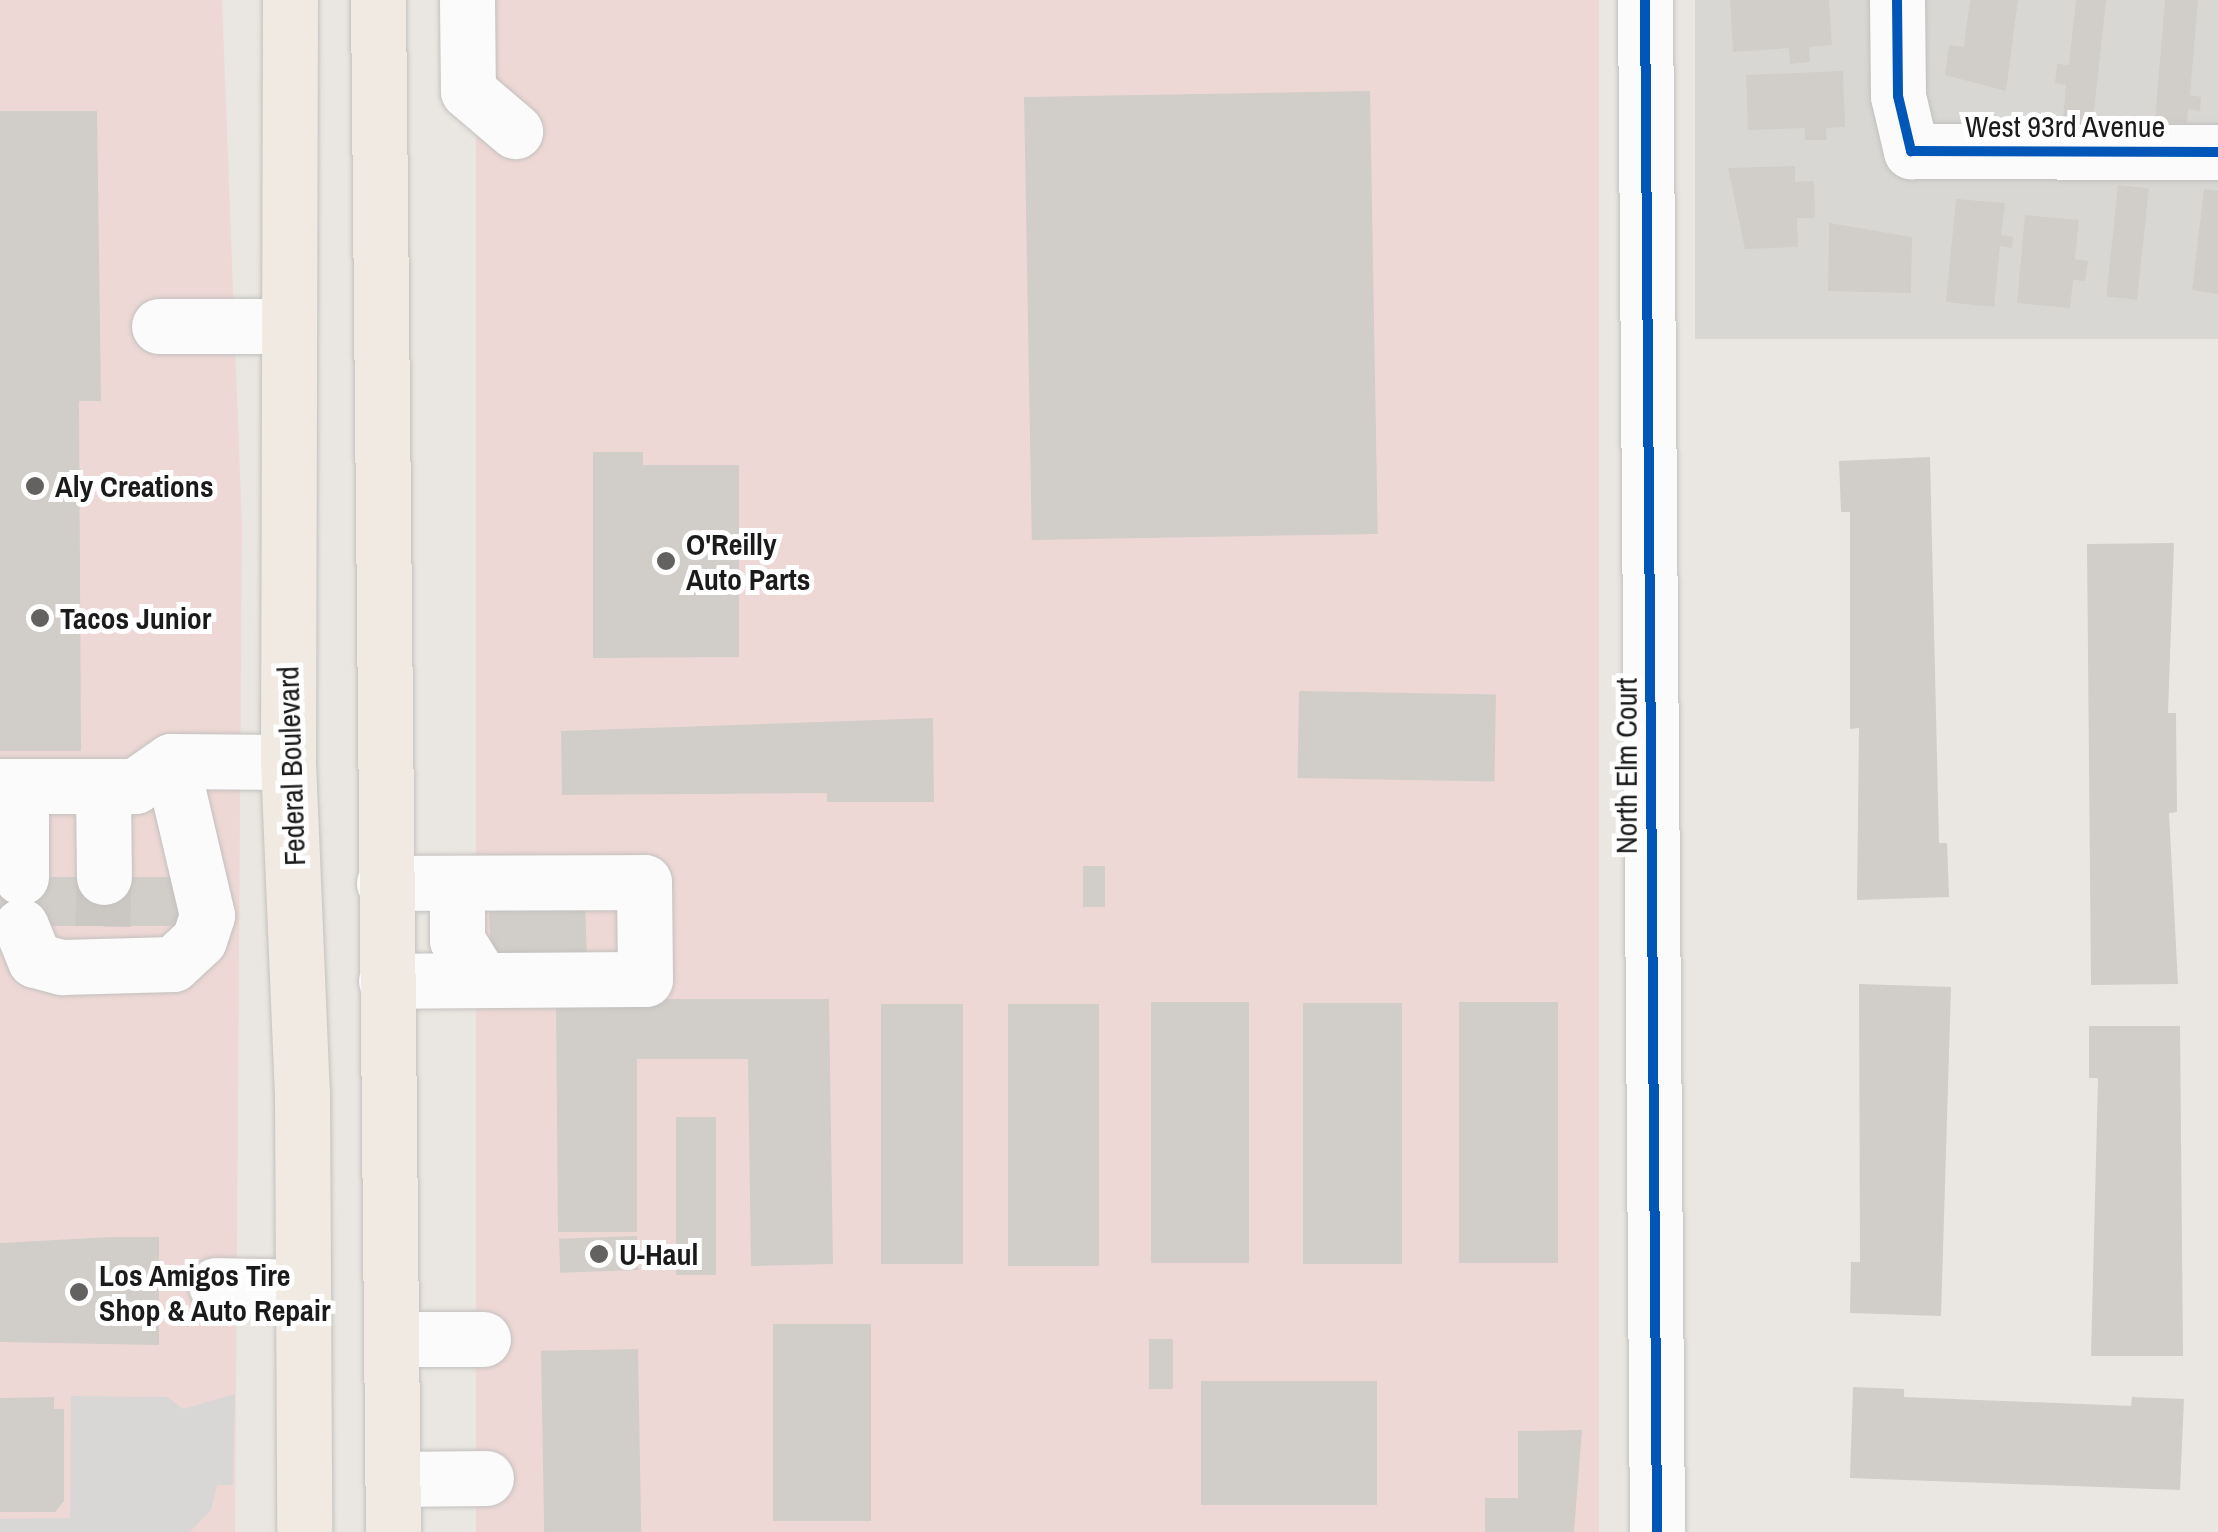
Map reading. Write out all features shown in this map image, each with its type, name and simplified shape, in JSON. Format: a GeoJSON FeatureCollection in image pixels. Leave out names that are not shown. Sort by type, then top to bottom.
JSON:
{"type":"FeatureCollection","features":[{"type":"Feature","properties":{"kind":"main road","name":"Federal Boulevard"},"geometry":{"type":"LineString","coordinates":[[290,0],[288,762],[302,1286],[304,1532]]}},
{"type":"Feature","properties":{"kind":"main road"},"geometry":{"type":"LineString","coordinates":[[378,0],[384,883],[394,1339],[392,1532]]}},
{"type":"Feature","properties":{"kind":"street"},"geometry":{"type":"LineString","coordinates":[[467,0],[468,91],[515,131]]}},
{"type":"Feature","properties":{"kind":"street","name":"North Elm Court"},"geometry":{"type":"LineString","coordinates":[[1645,0],[1657,1532]]}},
{"type":"Feature","properties":{"kind":"street","name":"West 93rd Avenue"},"geometry":{"type":"LineString","coordinates":[[1897,0],[1898,96],[1911,151],[2218,152]]}},
{"type":"Feature","properties":{"kind":"street"},"geometry":{"type":"LineString","coordinates":[[159,326],[288,326]]}},
{"type":"Feature","properties":{"kind":"street"},"geometry":{"type":"LineString","coordinates":[[113,922],[35,960],[22,901],[11,786],[135,786],[170,761],[288,762]]}},
{"type":"Feature","properties":{"kind":"street"},"geometry":{"type":"LineString","coordinates":[[113,922],[173,964],[199,940],[207,915],[170,761]]}},
{"type":"Feature","properties":{"kind":"street"},"geometry":{"type":"LineString","coordinates":[[103,787],[113,922]]}},
{"type":"Feature","properties":{"kind":"street"},"geometry":{"type":"LineString","coordinates":[[384,883],[644,882],[645,979],[386,981]]}},
{"type":"Feature","properties":{"kind":"street"},"geometry":{"type":"LineString","coordinates":[[457,883],[458,940],[482,980]]}},
{"type":"Feature","properties":{"kind":"street"},"geometry":{"type":"LineString","coordinates":[[216,1285],[302,1286]]}},
{"type":"Feature","properties":{"kind":"street"},"geometry":{"type":"LineString","coordinates":[[394,1339],[483,1340]]}},
{"type":"Feature","properties":{"kind":"street"},"geometry":{"type":"LineString","coordinates":[[393,1479],[486,1478]]}},
{"type":"Feature","properties":{"kind":"shaded area"},"geometry":{"type":"Polygon","coordinates":[[[0,0],[222,0],[242,526],[235,1532],[0,1532],[0,0]]]}},
{"type":"Feature","properties":{"kind":"shaded area"},"geometry":{"type":"Polygon","coordinates":[[[476,0],[1599,0],[1599,1532],[476,1532],[476,0]]]}},
{"type":"Feature","properties":{"kind":"shaded area"},"geometry":{"type":"Polygon","coordinates":[[[1695,0],[2218,0],[2218,339],[1695,339],[1695,0]]]}},
{"type":"Feature","properties":{"kind":"shaded area"},"geometry":{"type":"Polygon","coordinates":[[[235,1394],[233,1485],[217,1485],[211,1510],[190,1532],[0,1532],[0,1519],[70,1518],[71,1396],[168,1397],[183,1409],[235,1394]]]}},
{"type":"Feature","properties":{"kind":"building"},"geometry":{"type":"Polygon","coordinates":[[[1730,0],[1829,0],[1832,45],[1809,47],[1810,62],[1790,64],[1789,48],[1733,52],[1730,0]]]}},
{"type":"Feature","properties":{"kind":"building"},"geometry":{"type":"Polygon","coordinates":[[[1970,0],[2018,0],[2006,91],[1945,75],[1949,45],[1964,47],[1970,0]]]}},
{"type":"Feature","properties":{"kind":"building"},"geometry":{"type":"Polygon","coordinates":[[[2076,0],[2106,0],[2093,121],[2063,117],[2066,85],[2055,83],[2057,64],[2069,65],[2076,0]]]}},
{"type":"Feature","properties":{"kind":"building"},"geometry":{"type":"Polygon","coordinates":[[[2165,0],[2198,0],[2190,95],[2201,97],[2200,111],[2188,109],[2187,123],[2155,121],[2165,0]]]}},
{"type":"Feature","properties":{"kind":"building"},"geometry":{"type":"Polygon","coordinates":[[[1843,71],[1845,127],[1826,128],[1827,140],[1805,140],[1805,128],[1748,130],[1746,75],[1843,71]]]}},
{"type":"Feature","properties":{"kind":"building"},"geometry":{"type":"Polygon","coordinates":[[[1370,91],[1378,534],[1032,540],[1024,97],[1370,91]]]}},
{"type":"Feature","properties":{"kind":"building"},"geometry":{"type":"Polygon","coordinates":[[[0,111],[97,111],[101,401],[79,401],[81,751],[0,751],[0,111]]]}},
{"type":"Feature","properties":{"kind":"building"},"geometry":{"type":"Polygon","coordinates":[[[1795,166],[1795,182],[1814,181],[1815,218],[1797,218],[1798,247],[1745,249],[1728,168],[1795,166]]]}},
{"type":"Feature","properties":{"kind":"building"},"geometry":{"type":"Polygon","coordinates":[[[2118,185],[2149,188],[2137,300],[2106,296],[2118,185]]]}},
{"type":"Feature","properties":{"kind":"building"},"geometry":{"type":"Polygon","coordinates":[[[2204,189],[2218,191],[2218,294],[2192,290],[2204,189]]]}},
{"type":"Feature","properties":{"kind":"building"},"geometry":{"type":"Polygon","coordinates":[[[1956,199],[2005,203],[2001,235],[2013,237],[2012,248],[2000,246],[1994,307],[1946,302],[1956,199]]]}},
{"type":"Feature","properties":{"kind":"building"},"geometry":{"type":"Polygon","coordinates":[[[2025,215],[2079,220],[2075,259],[2088,261],[2085,281],[2073,280],[2070,308],[2017,303],[2025,215]]]}},
{"type":"Feature","properties":{"kind":"building"},"geometry":{"type":"Polygon","coordinates":[[[1829,223],[1912,237],[1911,293],[1828,291],[1829,223]]]}},
{"type":"Feature","properties":{"kind":"building","name":"O'Reilly Auto Parts"},"geometry":{"type":"Polygon","coordinates":[[[593,452],[643,452],[643,465],[739,465],[739,657],[593,658],[593,452]]]}},
{"type":"Feature","properties":{"kind":"building"},"geometry":{"type":"Polygon","coordinates":[[[1930,457],[1939,843],[1947,843],[1949,897],[1857,900],[1859,728],[1850,729],[1850,512],[1841,512],[1839,461],[1930,457]]]}},
{"type":"Feature","properties":{"kind":"building"},"geometry":{"type":"Polygon","coordinates":[[[2174,543],[2168,713],[2176,713],[2177,812],[2169,813],[2178,984],[2091,985],[2087,544],[2174,543]]]}},
{"type":"Feature","properties":{"kind":"building"},"geometry":{"type":"Polygon","coordinates":[[[1299,691],[1496,694],[1494,781],[1297,778],[1299,691]]]}},
{"type":"Feature","properties":{"kind":"building"},"geometry":{"type":"Polygon","coordinates":[[[933,718],[934,802],[827,802],[827,793],[562,795],[561,731],[933,718]]]}},
{"type":"Feature","properties":{"kind":"building"},"geometry":{"type":"Polygon","coordinates":[[[1083,866],[1105,866],[1105,907],[1083,907],[1083,866]]]}},
{"type":"Feature","properties":{"kind":"building"},"geometry":{"type":"Polygon","coordinates":[[[0,877],[178,877],[178,926],[0,926],[0,877]]]}},
{"type":"Feature","properties":{"kind":"building"},"geometry":{"type":"Polygon","coordinates":[[[585,903],[587,968],[491,971],[489,906],[585,903]]]}},
{"type":"Feature","properties":{"kind":"building"},"geometry":{"type":"Polygon","coordinates":[[[1859,984],[1951,987],[1941,1316],[1850,1313],[1851,1262],[1860,1262],[1859,984]]]}},
{"type":"Feature","properties":{"kind":"building"},"geometry":{"type":"Polygon","coordinates":[[[556,999],[829,999],[833,1264],[751,1266],[748,1059],[637,1059],[637,1232],[558,1232],[556,999]]]}},
{"type":"Feature","properties":{"kind":"building"},"geometry":{"type":"Polygon","coordinates":[[[1151,1002],[1249,1002],[1249,1263],[1151,1263],[1151,1002]]]}},
{"type":"Feature","properties":{"kind":"building"},"geometry":{"type":"Polygon","coordinates":[[[1459,1002],[1558,1002],[1558,1263],[1459,1263],[1459,1002]]]}},
{"type":"Feature","properties":{"kind":"building"},"geometry":{"type":"Polygon","coordinates":[[[1303,1003],[1402,1003],[1402,1264],[1303,1264],[1303,1003]]]}},
{"type":"Feature","properties":{"kind":"building"},"geometry":{"type":"Polygon","coordinates":[[[881,1004],[963,1004],[963,1264],[881,1264],[881,1004]]]}},
{"type":"Feature","properties":{"kind":"building"},"geometry":{"type":"Polygon","coordinates":[[[1008,1004],[1099,1004],[1099,1266],[1008,1266],[1008,1004]]]}},
{"type":"Feature","properties":{"kind":"building"},"geometry":{"type":"Polygon","coordinates":[[[2089,1026],[2180,1026],[2183,1356],[2091,1356],[2098,1078],[2089,1078],[2089,1026]]]}},
{"type":"Feature","properties":{"kind":"building"},"geometry":{"type":"Polygon","coordinates":[[[676,1117],[716,1117],[716,1275],[676,1275],[676,1117]]]}},
{"type":"Feature","properties":{"kind":"building","name":"U-Haul"},"geometry":{"type":"Polygon","coordinates":[[[637,1236],[638,1270],[560,1273],[559,1239],[637,1236]]]}},
{"type":"Feature","properties":{"kind":"building","name":"Los Amigos Tire Shop & Auto Repair"},"geometry":{"type":"Polygon","coordinates":[[[159,1237],[159,1345],[0,1342],[0,1243],[159,1237]]]}},
{"type":"Feature","properties":{"kind":"building"},"geometry":{"type":"Polygon","coordinates":[[[773,1324],[871,1324],[871,1521],[773,1521],[773,1324]]]}},
{"type":"Feature","properties":{"kind":"building"},"geometry":{"type":"Polygon","coordinates":[[[1149,1339],[1173,1339],[1173,1389],[1149,1389],[1149,1339]]]}},
{"type":"Feature","properties":{"kind":"building"},"geometry":{"type":"Polygon","coordinates":[[[638,1349],[641,1532],[544,1532],[541,1351],[638,1349]]]}},
{"type":"Feature","properties":{"kind":"building"},"geometry":{"type":"Polygon","coordinates":[[[1201,1381],[1377,1381],[1377,1505],[1201,1505],[1201,1381]]]}},
{"type":"Feature","properties":{"kind":"building"},"geometry":{"type":"Polygon","coordinates":[[[1853,1387],[1904,1389],[1904,1397],[2131,1406],[2132,1397],[2184,1399],[2180,1490],[1850,1478],[1853,1387]]]}},
{"type":"Feature","properties":{"kind":"building"},"geometry":{"type":"Polygon","coordinates":[[[54,1397],[54,1409],[64,1409],[64,1501],[55,1512],[0,1512],[0,1398],[54,1397]]]}},
{"type":"Feature","properties":{"kind":"building"},"geometry":{"type":"Polygon","coordinates":[[[1582,1430],[1574,1532],[1485,1532],[1485,1498],[1518,1498],[1518,1431],[1582,1430]]]}},
{"type":"Feature","properties":{"kind":"tunnel"},"geometry":{"type":"LineString","coordinates":[[103,926],[104,877]]}},
{"type":"Feature","properties":{"kind":"cycle path"},"geometry":{"type":"LineString","coordinates":[[1645,0],[1657,1532]]}},
{"type":"Feature","properties":{"kind":"cycle path"},"geometry":{"type":"LineString","coordinates":[[1897,0],[1898,96],[1911,151],[2218,152]]}},
{"type":"Feature","properties":{"kind":"place","name":"Aly Creations"},"geometry":{"type":"Point","coordinates":[35,486]}},
{"type":"Feature","properties":{"kind":"place","name":"O'Reilly Auto Parts"},"geometry":{"type":"Point","coordinates":[666,561]}},
{"type":"Feature","properties":{"kind":"place","name":"Tacos Junior"},"geometry":{"type":"Point","coordinates":[40,618]}},
{"type":"Feature","properties":{"kind":"place","name":"U-Haul"},"geometry":{"type":"Point","coordinates":[599,1254]}},
{"type":"Feature","properties":{"kind":"place","name":"Los Amigos Tire Shop & Auto Repair"},"geometry":{"type":"Point","coordinates":[79,1292]}}]}
